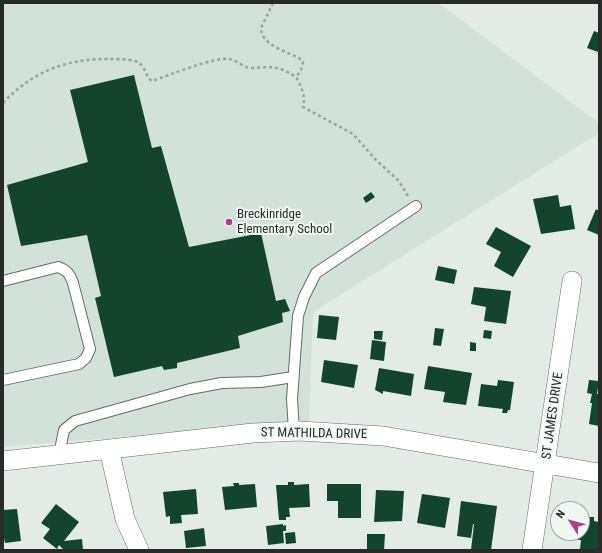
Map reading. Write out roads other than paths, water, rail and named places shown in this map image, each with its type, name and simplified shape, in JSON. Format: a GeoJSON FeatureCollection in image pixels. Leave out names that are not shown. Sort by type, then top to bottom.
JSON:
{"type":"FeatureCollection","features":[{"type":"Feature","properties":{"kind":"street","name":"ST JAMES DRIVE"},"geometry":{"type":"LineString","coordinates":[[532,550],[572,281]]}},
{"type":"Feature","properties":{"kind":"street","name":"ST MATHILDA DRIVE"},"geometry":{"type":"LineString","coordinates":[[3,461],[253,433],[294,431],[383,436],[599,473]]}},
{"type":"Feature","properties":{"kind":"street"},"geometry":{"type":"LineString","coordinates":[[109,450],[125,519],[139,550]]}},
{"type":"Feature","properties":{"kind":"lane"},"geometry":{"type":"LineString","coordinates":[[294,431],[293,377],[298,316],[304,297],[316,273],[416,206]]}},
{"type":"Feature","properties":{"kind":"lane"},"geometry":{"type":"LineString","coordinates":[[3,281],[58,267],[65,270],[70,274],[73,283],[90,349],[86,358],[79,364],[3,380]]}},
{"type":"Feature","properties":{"kind":"lane"},"geometry":{"type":"LineString","coordinates":[[60,455],[64,430],[75,421],[190,389],[222,383],[261,382],[293,377]]}},
{"type":"Feature","properties":{"kind":"place","name":"Breckinridge Elementary School"},"geometry":{"type":"Point","coordinates":[229,222]}}]}
